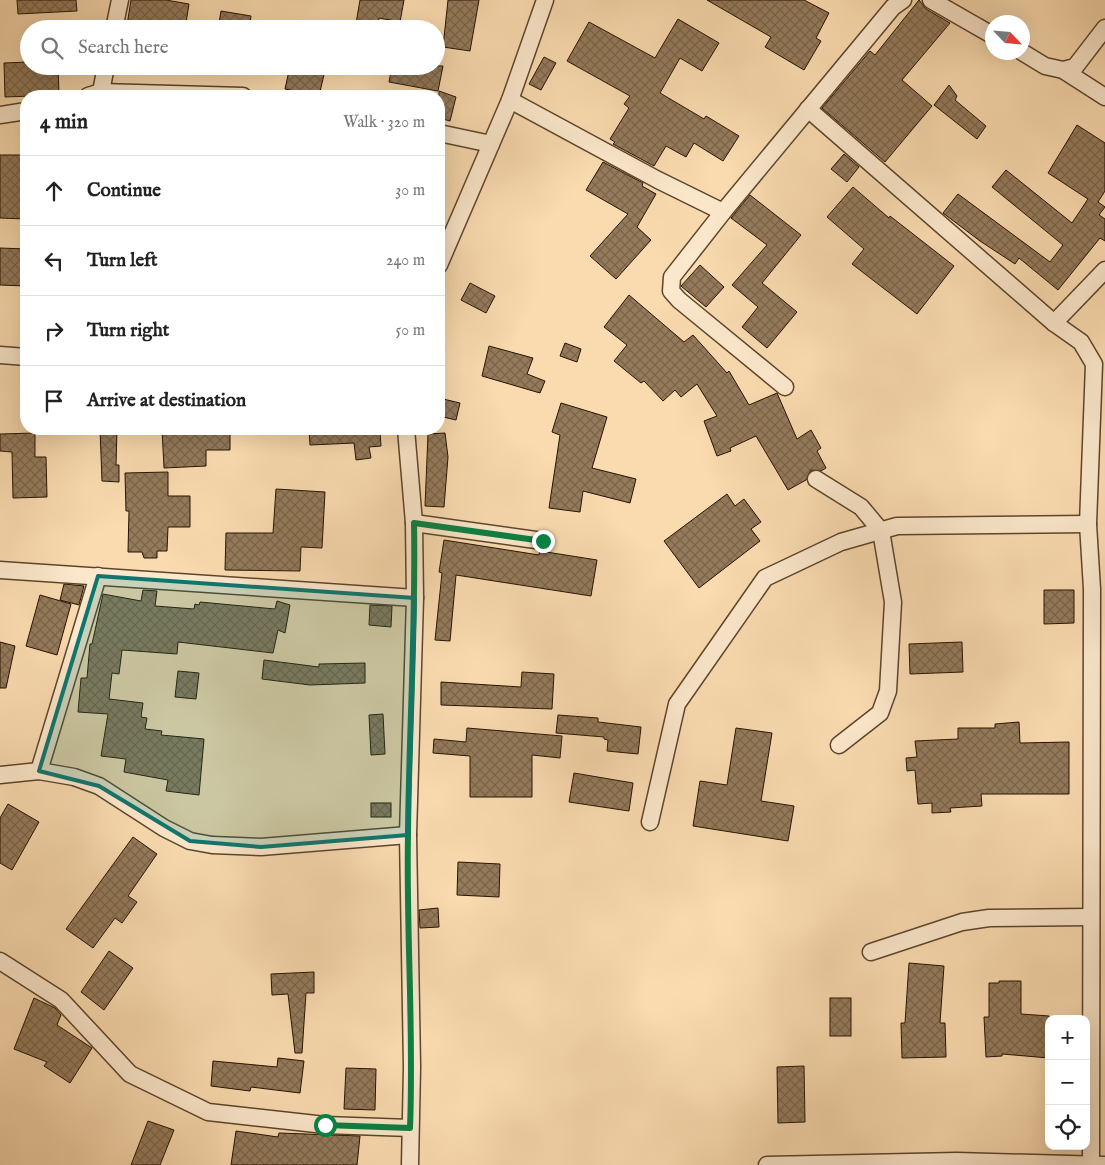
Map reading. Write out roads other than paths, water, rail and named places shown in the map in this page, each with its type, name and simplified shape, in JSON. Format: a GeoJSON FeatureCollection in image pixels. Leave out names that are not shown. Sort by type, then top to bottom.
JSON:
{"type":"FeatureCollection","features":[{"type":"Feature","properties":{"kind":"street"},"geometry":{"type":"LineString","coordinates":[[116,20],[120,0]]}},
{"type":"Feature","properties":{"kind":"street"},"geometry":{"type":"LineString","coordinates":[[445,251],[510,100],[545,0]]}},
{"type":"Feature","properties":{"kind":"street"},"geometry":{"type":"LineString","coordinates":[[785,387],[679,300],[671,291],[672,277],[808,109],[894,8],[904,0]]}},
{"type":"Feature","properties":{"kind":"street"},"geometry":{"type":"LineString","coordinates":[[931,0],[985,31]]}},
{"type":"Feature","properties":{"kind":"street"},"geometry":{"type":"LineString","coordinates":[[1063,70],[1076,67],[1105,28]]}},
{"type":"Feature","properties":{"kind":"street"},"geometry":{"type":"LineString","coordinates":[[1030,57],[1044,66],[1063,70],[1105,97]]}},
{"type":"Feature","properties":{"kind":"street"},"geometry":{"type":"LineString","coordinates":[[97,90],[102,75]]}},
{"type":"Feature","properties":{"kind":"street"},"geometry":{"type":"LineString","coordinates":[[510,100],[658,180],[723,212]]}},
{"type":"Feature","properties":{"kind":"street"},"geometry":{"type":"LineString","coordinates":[[767,1165],[957,1161],[1098,1164],[1091,918],[1098,589],[1088,524],[1094,364],[1081,342],[1054,323],[808,109]]}},
{"type":"Feature","properties":{"kind":"street"},"geometry":{"type":"LineString","coordinates":[[0,115],[20,112]]}},
{"type":"Feature","properties":{"kind":"street"},"geometry":{"type":"LineString","coordinates":[[445,134],[491,144]]}},
{"type":"Feature","properties":{"kind":"street"},"geometry":{"type":"LineString","coordinates":[[1054,323],[1105,270]]}},
{"type":"Feature","properties":{"kind":"street"},"geometry":{"type":"LineString","coordinates":[[0,355],[20,357]]}},
{"type":"Feature","properties":{"kind":"street"},"geometry":{"type":"LineString","coordinates":[[407,435],[414,523],[415,598],[408,835],[412,1067],[410,1165]]}},
{"type":"Feature","properties":{"kind":"street"},"geometry":{"type":"LineString","coordinates":[[816,479],[861,507],[881,530],[893,602],[888,691],[880,713],[838,745]]}},
{"type":"Feature","properties":{"kind":"street"},"geometry":{"type":"LineString","coordinates":[[414,523],[543,541]]}},
{"type":"Feature","properties":{"kind":"street"},"geometry":{"type":"LineString","coordinates":[[650,822],[677,704],[765,578],[841,542],[897,526],[1088,524]]}},
{"type":"Feature","properties":{"kind":"street"},"geometry":{"type":"LineString","coordinates":[[0,570],[415,598]]}},
{"type":"Feature","properties":{"kind":"street"},"geometry":{"type":"LineString","coordinates":[[39,771],[98,576]]}},
{"type":"Feature","properties":{"kind":"street"},"geometry":{"type":"LineString","coordinates":[[0,775],[39,771],[74,777],[99,786],[164,828],[190,841],[212,845],[261,846],[408,835]]}},
{"type":"Feature","properties":{"kind":"street"},"geometry":{"type":"LineString","coordinates":[[872,952],[962,922],[989,918],[1091,918]]}},
{"type":"Feature","properties":{"kind":"street"},"geometry":{"type":"LineString","coordinates":[[0,961],[60,1000],[130,1074],[208,1112],[325,1125],[410,1128]]}}]}
